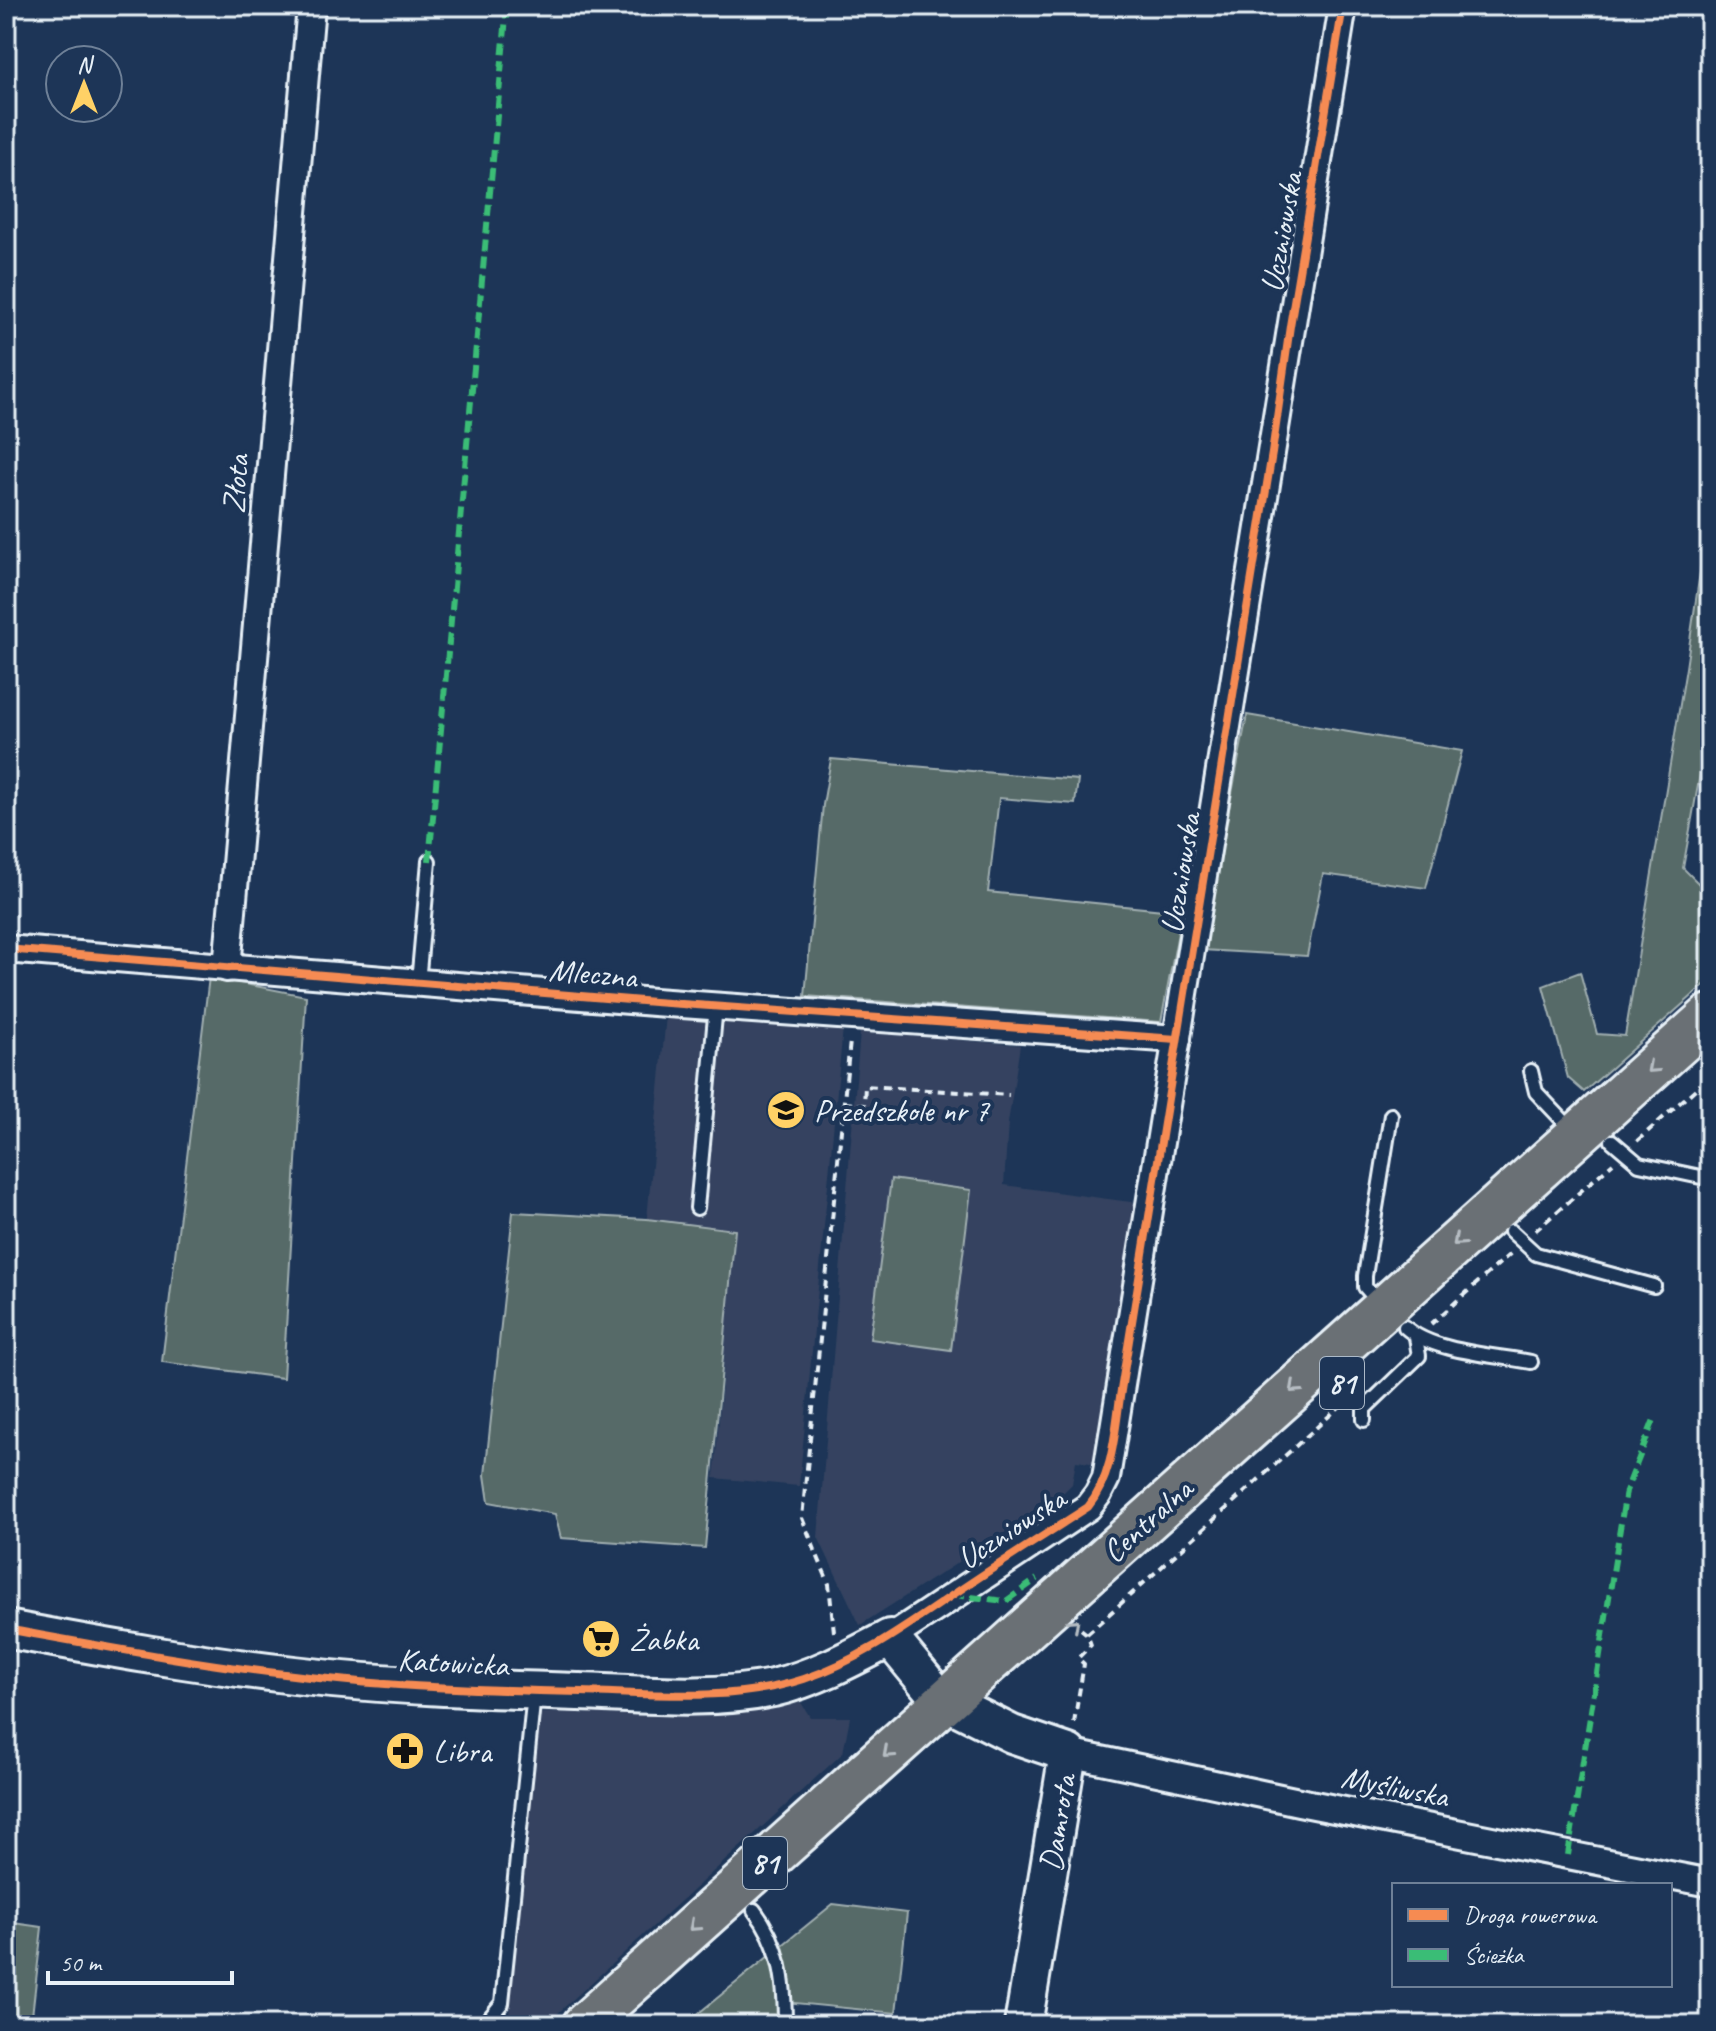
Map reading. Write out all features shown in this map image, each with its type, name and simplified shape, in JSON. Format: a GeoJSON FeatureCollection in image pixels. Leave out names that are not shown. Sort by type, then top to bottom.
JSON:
{"type":"FeatureCollection","features":[{"type":"Feature","properties":{"kind":"main road","name":"Centralna"},"geometry":{"type":"LineString","coordinates":[[584,2025],[960,1707],[1511,1231],[1710,1016]]}},
{"type":"Feature","properties":{"kind":"main road","name":"Centralna"},"geometry":{"type":"LineString","coordinates":[[1401,1324],[1595,1138],[1710,1053]]}},
{"type":"Feature","properties":{"kind":"main road","name":"Centralna"},"geometry":{"type":"LineString","coordinates":[[627,2025],[754,1910],[960,1707]]}},
{"type":"Feature","properties":{"kind":"street","name":"Złota"},"geometry":{"type":"LineString","coordinates":[[227,968],[311,6]]}},
{"type":"Feature","properties":{"kind":"street","name":"Uczniowska"},"geometry":{"type":"LineString","coordinates":[[890,1638],[1088,1507],[1106,1478],[1343,6]]}},
{"type":"Feature","properties":{"kind":"street","name":"Mleczna"},"geometry":{"type":"LineString","coordinates":[[6,949],[716,1006],[1177,1039]]}},
{"type":"Feature","properties":{"kind":"street","name":"Katowicka"},"geometry":{"type":"LineString","coordinates":[[6,1629],[159,1657],[295,1676],[534,1691],[677,1694],[733,1693],[771,1688],[835,1667],[890,1638]]}},
{"type":"Feature","properties":{"kind":"street"},"geometry":{"type":"LineString","coordinates":[[890,1638],[936,1694],[960,1707]]}},
{"type":"Feature","properties":{"kind":"street","name":"Damrota"},"geometry":{"type":"LineString","coordinates":[[960,1707],[1012,1734],[1068,1753],[1023,2025]]}},
{"type":"Feature","properties":{"kind":"street","name":"Myśliwska"},"geometry":{"type":"LineString","coordinates":[[1068,1753],[1710,1883]]}},
{"type":"Feature","properties":{"kind":"lane"},"geometry":{"type":"LineString","coordinates":[[418,983],[429,861]]}},
{"type":"Feature","properties":{"kind":"lane"},"geometry":{"type":"LineString","coordinates":[[697,1208],[716,1006]]}},
{"type":"Feature","properties":{"kind":"lane"},"geometry":{"type":"LineString","coordinates":[[1531,1071],[1536,1092],[1595,1138],[1639,1164],[1710,1179]]}},
{"type":"Feature","properties":{"kind":"lane"},"geometry":{"type":"LineString","coordinates":[[1364,1420],[1364,1409],[1419,1356],[1401,1324],[1365,1287],[1391,1115]]}},
{"type":"Feature","properties":{"kind":"lane"},"geometry":{"type":"LineString","coordinates":[[1511,1231],[1536,1254],[1654,1286]]}},
{"type":"Feature","properties":{"kind":"lane"},"geometry":{"type":"LineString","coordinates":[[1401,1324],[1441,1345],[1531,1362]]}},
{"type":"Feature","properties":{"kind":"lane"},"geometry":{"type":"LineString","coordinates":[[484,2025],[502,2003],[534,1691]]}},
{"type":"Feature","properties":{"kind":"lane"},"geometry":{"type":"LineString","coordinates":[[754,1910],[769,1929],[780,1959],[785,1993],[785,2025]]}},
{"type":"Feature","properties":{"kind":"path"},"geometry":{"type":"LineString","coordinates":[[834,1632],[829,1584],[802,1518],[853,1015]]}},
{"type":"Feature","properties":{"kind":"path"},"geometry":{"type":"LineString","coordinates":[[844,1103],[864,1105],[865,1086],[1009,1095]]}},
{"type":"Feature","properties":{"kind":"shaded area"},"geometry":{"type":"Polygon","coordinates":[[[666,1015],[843,1028],[799,1486],[714,1478],[735,1230],[647,1219],[666,1015]]]}},
{"type":"Feature","properties":{"kind":"shaded area"},"geometry":{"type":"Polygon","coordinates":[[[860,1032],[1020,1045],[1008,1123],[1004,1185],[1138,1203],[1097,1464],[1076,1461],[1072,1484],[1055,1501],[860,1625],[818,1537],[860,1032]]]}},
{"type":"Feature","properties":{"kind":"shaded area"},"geometry":{"type":"Polygon","coordinates":[[[800,1701],[810,1717],[850,1717],[843,1753],[545,2025],[508,2025],[538,1713],[656,1709],[756,1711],[800,1701]]]}},
{"type":"Feature","properties":{"kind":"green space"},"geometry":{"type":"Polygon","coordinates":[[[1710,504],[1710,719],[1683,868],[1710,895],[1710,980],[1584,1092],[1568,1078],[1543,986],[1580,972],[1597,1034],[1625,1036],[1710,504]]]}},
{"type":"Feature","properties":{"kind":"green space"},"geometry":{"type":"Polygon","coordinates":[[[1247,715],[1462,751],[1426,888],[1323,874],[1307,956],[1202,950],[1247,715]]]}},
{"type":"Feature","properties":{"kind":"green space"},"geometry":{"type":"Polygon","coordinates":[[[831,759],[1078,780],[1075,804],[999,798],[988,892],[1182,912],[1161,1022],[805,996],[823,805],[831,759]]]}},
{"type":"Feature","properties":{"kind":"green space"},"geometry":{"type":"Polygon","coordinates":[[[209,977],[306,996],[283,1378],[162,1362],[209,977]]]}},
{"type":"Feature","properties":{"kind":"green space"},"geometry":{"type":"Polygon","coordinates":[[[891,1179],[971,1190],[951,1350],[870,1339],[891,1179]]]}},
{"type":"Feature","properties":{"kind":"green space"},"geometry":{"type":"Polygon","coordinates":[[[513,1212],[647,1219],[735,1230],[705,1548],[561,1538],[555,1514],[489,1502],[485,1475],[513,1212]]]}},
{"type":"Feature","properties":{"kind":"green space"},"geometry":{"type":"Polygon","coordinates":[[[833,1904],[907,1913],[896,2013],[785,2002],[784,2025],[684,2025],[833,1904]]]}},
{"type":"Feature","properties":{"kind":"green space"},"geometry":{"type":"Polygon","coordinates":[[[6,1922],[42,1927],[31,2025],[6,2025],[6,1922]]]}},
{"type":"Feature","properties":{"kind":"marked path"},"geometry":{"type":"LineString","coordinates":[[429,861],[507,6]]}},
{"type":"Feature","properties":{"kind":"marked path"},"geometry":{"type":"LineString","coordinates":[[1568,1855],[1626,1491],[1655,1417]]}},
{"type":"Feature","properties":{"kind":"marked path"},"geometry":{"type":"LineString","coordinates":[[953,1595],[1006,1601],[1037,1579]]}},
{"type":"Feature","properties":{"kind":"cycle path"},"geometry":{"type":"LineString","coordinates":[[6,1629],[221,1666],[365,1682],[666,1695],[750,1691],[804,1679],[868,1650],[1088,1507],[1104,1480],[1115,1432],[1343,6]]}},
{"type":"Feature","properties":{"kind":"cycle path"},"geometry":{"type":"LineString","coordinates":[[6,949],[654,1002],[1177,1039]]}},
{"type":"Feature","properties":{"kind":"place","name":"Przedszkole nr 7"},"geometry":{"type":"Point","coordinates":[786,1110]}},
{"type":"Feature","properties":{"kind":"place","name":"Żabka"},"geometry":{"type":"Point","coordinates":[601,1639]}},
{"type":"Feature","properties":{"kind":"place","name":"Libra"},"geometry":{"type":"Point","coordinates":[405,1751]}}]}
